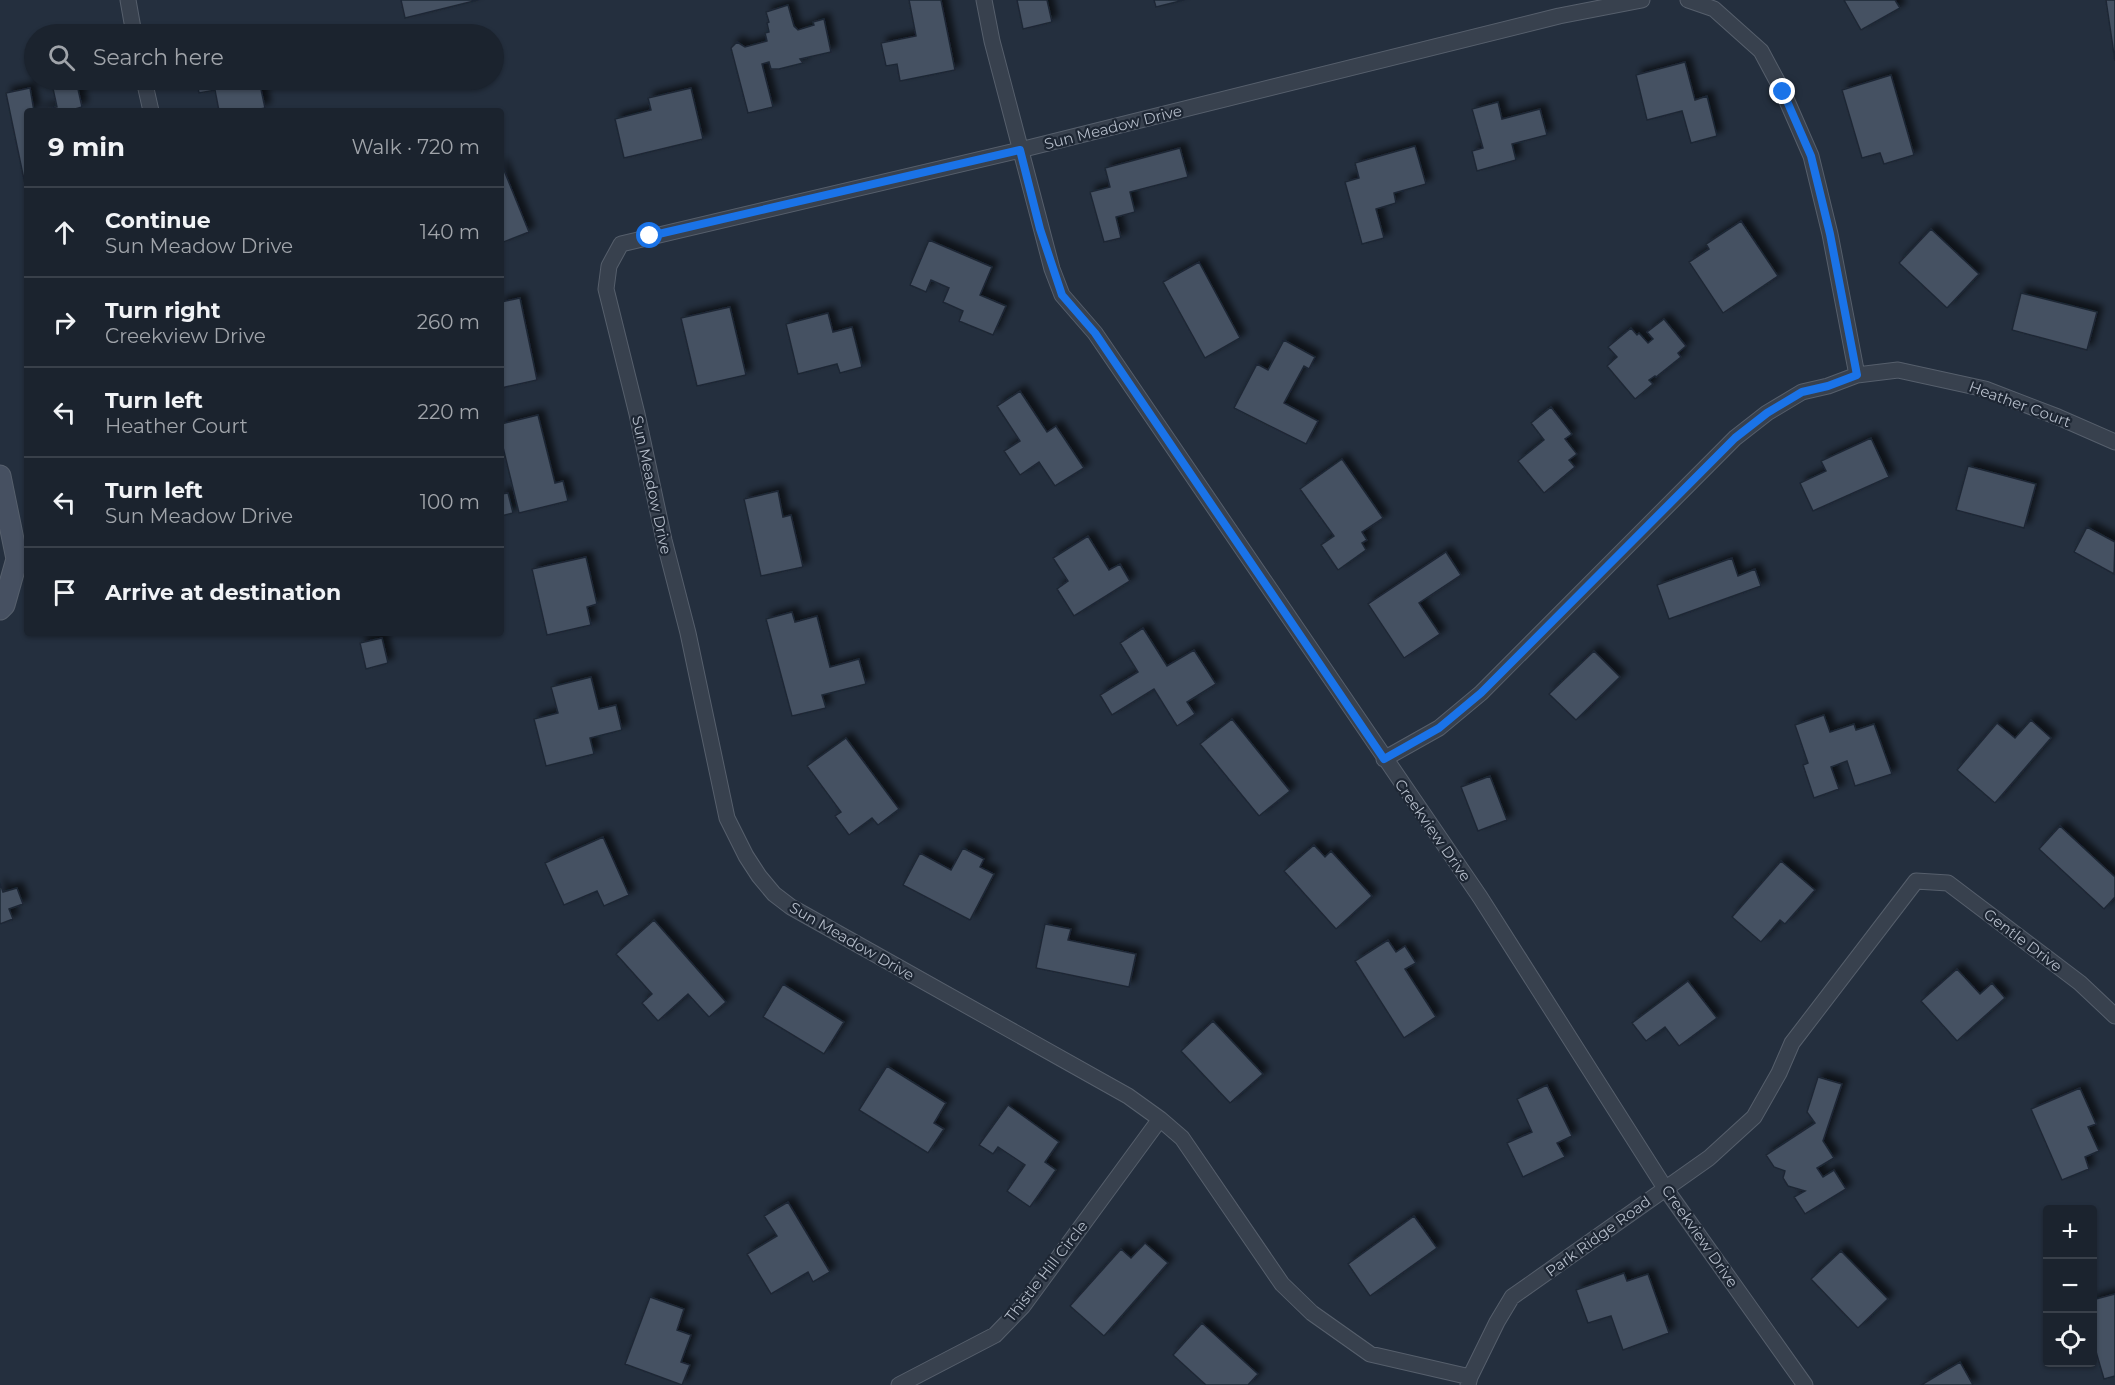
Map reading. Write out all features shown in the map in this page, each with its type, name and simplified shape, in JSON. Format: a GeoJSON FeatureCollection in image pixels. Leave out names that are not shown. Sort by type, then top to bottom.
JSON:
{"type":"FeatureCollection","features":[{"type":"Feature","properties":{"kind":"street"},"geometry":{"type":"LineString","coordinates":[[128,0],[132,24]]}},
{"type":"Feature","properties":{"kind":"street","name":"Creekview Drive"},"geometry":{"type":"LineString","coordinates":[[984,0],[992,41],[1040,229],[1062,295],[1095,333],[1480,897],[1665,1188],[1805,1385]]}},
{"type":"Feature","properties":{"kind":"street","name":"Sun Meadow Drive"},"geometry":{"type":"LineString","coordinates":[[1469,1381],[1370,1354],[1312,1313],[1282,1284],[1182,1138],[1161,1119],[1128,1096],[791,907],[774,894],[759,876],[746,856],[728,818],[688,633],[606,289],[609,267],[621,244],[1020,150],[1559,16],[1641,0]]}},
{"type":"Feature","properties":{"kind":"street"},"geometry":{"type":"LineString","coordinates":[[1688,0],[1714,9],[1761,51],[1783,92],[1811,156],[1830,234],[1857,375]]}},
{"type":"Feature","properties":{"kind":"street"},"geometry":{"type":"LineString","coordinates":[[146,90],[150,108]]}},
{"type":"Feature","properties":{"kind":"street","name":"Heather Court"},"geometry":{"type":"LineString","coordinates":[[1384,759],[1439,728],[1481,693],[1735,438],[1767,413],[1802,392],[1828,386],[1857,375],[1898,370],[1975,386],[2058,417],[2115,442]]}},
{"type":"Feature","properties":{"kind":"street"},"geometry":{"type":"LineString","coordinates":[[0,476],[17,559],[4,605],[0,609]]}},
{"type":"Feature","properties":{"kind":"street","name":"Park Ridge Road"},"geometry":{"type":"LineString","coordinates":[[1469,1381],[1497,1322],[1512,1297],[1709,1158],[1754,1117],[1779,1073],[1792,1043],[1916,881],[1923,881]]}},
{"type":"Feature","properties":{"kind":"street","name":"Gentle Drive"},"geometry":{"type":"LineString","coordinates":[[1923,881],[1948,884],[2080,983],[2115,1016]]}},
{"type":"Feature","properties":{"kind":"street","name":"Thistle Hill Circle"},"geometry":{"type":"LineString","coordinates":[[900,1385],[995,1335],[1016,1313],[1161,1119]]}},
{"type":"Feature","properties":{"kind":"building"},"geometry":{"type":"Polygon","coordinates":[[[401,0],[478,0],[405,18],[401,0]]]}},
{"type":"Feature","properties":{"kind":"building"},"geometry":{"type":"Polygon","coordinates":[[[909,0],[941,0],[955,70],[900,81],[897,64],[886,66],[881,43],[916,36],[909,0]]]}},
{"type":"Feature","properties":{"kind":"building"},"geometry":{"type":"Polygon","coordinates":[[[1017,0],[1047,0],[1052,22],[1023,29],[1017,0]]]}},
{"type":"Feature","properties":{"kind":"building"},"geometry":{"type":"Polygon","coordinates":[[[1154,0],[1184,0],[1156,7],[1154,0]]]}},
{"type":"Feature","properties":{"kind":"building"},"geometry":{"type":"Polygon","coordinates":[[[1844,0],[1895,0],[1900,8],[1861,30],[1844,0]]]}},
{"type":"Feature","properties":{"kind":"building"},"geometry":{"type":"Polygon","coordinates":[[[2106,0],[2115,0],[2115,61],[2106,0]]]}},
{"type":"Feature","properties":{"kind":"building"},"geometry":{"type":"Polygon","coordinates":[[[788,5],[794,26],[798,30],[824,19],[831,52],[800,59],[803,63],[779,69],[771,69],[769,62],[762,64],[773,107],[748,113],[731,48],[737,42],[745,47],[767,41],[765,33],[769,32],[767,23],[769,22],[766,12],[788,5]]]}},
{"type":"Feature","properties":{"kind":"building"},"geometry":{"type":"Polygon","coordinates":[[[1685,62],[1695,100],[1707,96],[1717,136],[1691,143],[1682,111],[1647,120],[1636,75],[1685,62]]]}},
{"type":"Feature","properties":{"kind":"building"},"geometry":{"type":"Polygon","coordinates":[[[1891,75],[1914,155],[1884,164],[1880,153],[1862,158],[1842,90],[1891,75]]]}},
{"type":"Feature","properties":{"kind":"building"},"geometry":{"type":"Polygon","coordinates":[[[691,88],[703,139],[624,158],[615,119],[651,110],[648,98],[691,88]]]}},
{"type":"Feature","properties":{"kind":"building"},"geometry":{"type":"Polygon","coordinates":[[[30,90],[33,108],[24,108],[24,180],[6,93],[30,90]]]}},
{"type":"Feature","properties":{"kind":"building"},"geometry":{"type":"Polygon","coordinates":[[[53,90],[78,90],[82,107],[52,108],[57,107],[53,90]]]}},
{"type":"Feature","properties":{"kind":"building"},"geometry":{"type":"Polygon","coordinates":[[[198,90],[215,90],[199,93],[198,90]]]}},
{"type":"Feature","properties":{"kind":"building"},"geometry":{"type":"Polygon","coordinates":[[[215,90],[261,90],[265,108],[218,108],[215,90]]]}},
{"type":"Feature","properties":{"kind":"building"},"geometry":{"type":"Polygon","coordinates":[[[1498,102],[1502,119],[1540,109],[1547,135],[1512,144],[1516,160],[1477,171],[1472,151],[1483,148],[1472,109],[1498,102]]]}},
{"type":"Feature","properties":{"kind":"building"},"geometry":{"type":"Polygon","coordinates":[[[1415,146],[1426,184],[1394,193],[1396,203],[1376,209],[1384,238],[1362,244],[1345,182],[1359,178],[1355,163],[1415,146]]]}},
{"type":"Feature","properties":{"kind":"building"},"geometry":{"type":"Polygon","coordinates":[[[1180,148],[1188,177],[1130,192],[1135,212],[1116,217],[1121,238],[1104,242],[1090,192],[1110,187],[1105,168],[1180,148]]]}},
{"type":"Feature","properties":{"kind":"building"},"geometry":{"type":"Polygon","coordinates":[[[504,170],[529,232],[504,242],[504,170]]]}},
{"type":"Feature","properties":{"kind":"building"},"geometry":{"type":"Polygon","coordinates":[[[1741,221],[1778,276],[1723,313],[1689,262],[1709,249],[1706,244],[1741,221]]]}},
{"type":"Feature","properties":{"kind":"building"},"geometry":{"type":"Polygon","coordinates":[[[1931,229],[1979,274],[1947,308],[1899,263],[1931,229]]]}},
{"type":"Feature","properties":{"kind":"building"},"geometry":{"type":"Polygon","coordinates":[[[929,240],[992,267],[980,295],[1006,306],[993,335],[959,321],[963,311],[943,302],[949,288],[931,280],[926,292],[910,285],[929,240]]]}},
{"type":"Feature","properties":{"kind":"building"},"geometry":{"type":"Polygon","coordinates":[[[1199,262],[1240,338],[1205,358],[1163,282],[1199,262]]]}},
{"type":"Feature","properties":{"kind":"building"},"geometry":{"type":"Polygon","coordinates":[[[2021,293],[2097,312],[2087,350],[2012,330],[2021,293]]]}},
{"type":"Feature","properties":{"kind":"building"},"geometry":{"type":"Polygon","coordinates":[[[520,298],[537,380],[504,387],[504,301],[520,298]]]}},
{"type":"Feature","properties":{"kind":"building"},"geometry":{"type":"Polygon","coordinates":[[[730,307],[746,375],[697,386],[681,318],[730,307]]]}},
{"type":"Feature","properties":{"kind":"building"},"geometry":{"type":"Polygon","coordinates":[[[828,313],[833,332],[852,327],[862,367],[840,373],[837,364],[798,374],[786,324],[828,313]]]}},
{"type":"Feature","properties":{"kind":"building"},"geometry":{"type":"Polygon","coordinates":[[[1664,319],[1686,346],[1678,353],[1681,357],[1649,380],[1653,384],[1635,399],[1607,366],[1617,357],[1608,347],[1631,328],[1648,343],[1653,339],[1647,332],[1664,319]]]}},
{"type":"Feature","properties":{"kind":"building"},"geometry":{"type":"Polygon","coordinates":[[[1284,340],[1315,357],[1309,369],[1304,366],[1284,403],[1318,421],[1306,444],[1234,408],[1257,364],[1268,370],[1284,340]]]}},
{"type":"Feature","properties":{"kind":"building"},"geometry":{"type":"Polygon","coordinates":[[[1020,391],[1047,432],[1056,426],[1084,468],[1055,486],[1039,462],[1020,475],[1004,451],[1020,441],[997,406],[1020,391]]]}},
{"type":"Feature","properties":{"kind":"building"},"geometry":{"type":"Polygon","coordinates":[[[1551,407],[1572,434],[1565,439],[1577,454],[1569,460],[1575,467],[1544,493],[1518,461],[1544,440],[1531,423],[1551,407]]]}},
{"type":"Feature","properties":{"kind":"building"},"geometry":{"type":"Polygon","coordinates":[[[538,415],[555,483],[563,481],[568,501],[519,513],[504,451],[504,423],[538,415]]]}},
{"type":"Feature","properties":{"kind":"building"},"geometry":{"type":"Polygon","coordinates":[[[1871,438],[1889,477],[1813,511],[1800,483],[1826,471],[1821,461],[1871,438]]]}},
{"type":"Feature","properties":{"kind":"building"},"geometry":{"type":"Polygon","coordinates":[[[1342,459],[1383,518],[1362,532],[1367,540],[1362,543],[1366,550],[1338,570],[1321,545],[1334,536],[1300,489],[1342,459]]]}},
{"type":"Feature","properties":{"kind":"building"},"geometry":{"type":"Polygon","coordinates":[[[1968,466],[2036,484],[2024,528],[1956,510],[1968,466]]]}},
{"type":"Feature","properties":{"kind":"building"},"geometry":{"type":"Polygon","coordinates":[[[778,491],[783,517],[791,515],[803,567],[761,576],[744,499],[778,491]]]}},
{"type":"Feature","properties":{"kind":"building"},"geometry":{"type":"Polygon","coordinates":[[[508,493],[513,513],[504,515],[504,494],[508,493]]]}},
{"type":"Feature","properties":{"kind":"building"},"geometry":{"type":"Polygon","coordinates":[[[2087,527],[2115,542],[2114,574],[2074,552],[2087,527]]]}},
{"type":"Feature","properties":{"kind":"building"},"geometry":{"type":"Polygon","coordinates":[[[1088,536],[1109,570],[1120,564],[1130,581],[1074,616],[1057,589],[1068,581],[1053,558],[1088,536]]]}},
{"type":"Feature","properties":{"kind":"building"},"geometry":{"type":"Polygon","coordinates":[[[1446,552],[1461,575],[1419,603],[1440,634],[1404,658],[1368,604],[1446,552]]]}},
{"type":"Feature","properties":{"kind":"building"},"geometry":{"type":"Polygon","coordinates":[[[586,557],[597,604],[587,607],[591,625],[547,635],[532,569],[586,557]]]}},
{"type":"Feature","properties":{"kind":"building"},"geometry":{"type":"Polygon","coordinates":[[[1732,558],[1738,576],[1755,569],[1761,586],[1669,619],[1657,585],[1732,558]]]}},
{"type":"Feature","properties":{"kind":"building"},"geometry":{"type":"Polygon","coordinates":[[[792,612],[795,622],[817,616],[830,667],[859,659],[866,684],[822,695],[826,708],[792,716],[766,619],[792,612]]]}},
{"type":"Feature","properties":{"kind":"building"},"geometry":{"type":"Polygon","coordinates":[[[1143,628],[1167,666],[1194,650],[1216,684],[1187,702],[1195,714],[1177,726],[1154,689],[1112,715],[1100,695],[1138,672],[1120,643],[1143,628]]]}},
{"type":"Feature","properties":{"kind":"building"},"geometry":{"type":"Polygon","coordinates":[[[382,638],[388,663],[366,669],[360,643],[382,638]]]}},
{"type":"Feature","properties":{"kind":"building"},"geometry":{"type":"Polygon","coordinates":[[[1594,651],[1620,677],[1576,720],[1549,694],[1594,651]]]}},
{"type":"Feature","properties":{"kind":"building"},"geometry":{"type":"Polygon","coordinates":[[[591,677],[599,709],[616,705],[622,730],[590,738],[594,754],[546,766],[534,719],[558,713],[551,687],[591,677]]]}},
{"type":"Feature","properties":{"kind":"building"},"geometry":{"type":"Polygon","coordinates":[[[1824,715],[1830,732],[1854,724],[1856,730],[1874,724],[1892,774],[1855,786],[1847,761],[1831,767],[1839,789],[1814,798],[1803,765],[1808,763],[1795,725],[1824,715]]]}},
{"type":"Feature","properties":{"kind":"building"},"geometry":{"type":"Polygon","coordinates":[[[1232,719],[1290,791],[1259,816],[1200,744],[1232,719]]]}},
{"type":"Feature","properties":{"kind":"building"},"geometry":{"type":"Polygon","coordinates":[[[2031,720],[2051,738],[1995,803],[1957,770],[1997,723],[2015,738],[2031,720]]]}},
{"type":"Feature","properties":{"kind":"building"},"geometry":{"type":"Polygon","coordinates":[[[846,738],[899,809],[878,825],[872,818],[849,835],[835,816],[841,812],[807,766],[846,738]]]}},
{"type":"Feature","properties":{"kind":"building"},"geometry":{"type":"Polygon","coordinates":[[[1490,776],[1507,820],[1478,831],[1461,787],[1490,776]]]}},
{"type":"Feature","properties":{"kind":"building"},"geometry":{"type":"Polygon","coordinates":[[[2060,826],[2115,877],[2115,897],[2104,909],[2039,849],[2060,826]]]}},
{"type":"Feature","properties":{"kind":"building"},"geometry":{"type":"Polygon","coordinates":[[[603,837],[629,895],[604,906],[597,891],[564,905],[545,863],[603,837]]]}},
{"type":"Feature","properties":{"kind":"building"},"geometry":{"type":"Polygon","coordinates":[[[1314,845],[1325,857],[1331,851],[1372,896],[1336,929],[1284,871],[1314,845]]]}},
{"type":"Feature","properties":{"kind":"building"},"geometry":{"type":"Polygon","coordinates":[[[963,848],[984,859],[980,867],[994,874],[970,920],[903,885],[920,853],[951,870],[963,848]]]}},
{"type":"Feature","properties":{"kind":"building"},"geometry":{"type":"Polygon","coordinates":[[[1781,861],[1815,890],[1785,924],[1780,920],[1761,942],[1732,917],[1781,861]]]}},
{"type":"Feature","properties":{"kind":"building"},"geometry":{"type":"Polygon","coordinates":[[[0,883],[3,892],[17,888],[23,904],[9,909],[13,919],[0,924],[0,883]]]}},
{"type":"Feature","properties":{"kind":"building"},"geometry":{"type":"Polygon","coordinates":[[[654,920],[726,1002],[709,1017],[688,994],[658,1021],[642,1003],[652,994],[616,954],[654,920]]]}},
{"type":"Feature","properties":{"kind":"building"},"geometry":{"type":"Polygon","coordinates":[[[1045,924],[1071,929],[1068,940],[1136,954],[1129,987],[1036,968],[1045,924]]]}},
{"type":"Feature","properties":{"kind":"building"},"geometry":{"type":"Polygon","coordinates":[[[1388,940],[1396,952],[1405,946],[1416,963],[1405,969],[1436,1017],[1404,1038],[1355,961],[1388,940]]]}},
{"type":"Feature","properties":{"kind":"building"},"geometry":{"type":"Polygon","coordinates":[[[1957,969],[1980,994],[1992,983],[2005,998],[1957,1041],[1921,1001],[1957,969]]]}},
{"type":"Feature","properties":{"kind":"building"},"geometry":{"type":"Polygon","coordinates":[[[1688,981],[1717,1018],[1679,1046],[1665,1027],[1646,1041],[1632,1023],[1688,981]]]}},
{"type":"Feature","properties":{"kind":"building"},"geometry":{"type":"Polygon","coordinates":[[[783,984],[844,1022],[824,1054],[763,1017],[783,984]]]}},
{"type":"Feature","properties":{"kind":"building"},"geometry":{"type":"Polygon","coordinates":[[[1213,1021],[1263,1074],[1230,1103],[1181,1051],[1213,1021]]]}},
{"type":"Feature","properties":{"kind":"building"},"geometry":{"type":"Polygon","coordinates":[[[887,1066],[946,1103],[934,1123],[944,1129],[928,1153],[859,1110],[887,1066]]]}},
{"type":"Feature","properties":{"kind":"building"},"geometry":{"type":"Polygon","coordinates":[[[1818,1077],[1842,1084],[1823,1141],[1834,1158],[1817,1168],[1823,1177],[1834,1170],[1846,1189],[1805,1214],[1794,1197],[1805,1191],[1788,1186],[1783,1178],[1785,1171],[1774,1167],[1766,1155],[1815,1123],[1807,1112],[1818,1077]]]}},
{"type":"Feature","properties":{"kind":"building"},"geometry":{"type":"Polygon","coordinates":[[[1547,1085],[1572,1136],[1557,1143],[1565,1157],[1523,1177],[1507,1143],[1532,1132],[1517,1099],[1547,1085]]]}},
{"type":"Feature","properties":{"kind":"building"},"geometry":{"type":"Polygon","coordinates":[[[2080,1088],[2096,1124],[2088,1127],[2099,1151],[2085,1157],[2089,1169],[2062,1180],[2031,1109],[2080,1088]]]}},
{"type":"Feature","properties":{"kind":"building"},"geometry":{"type":"Polygon","coordinates":[[[1008,1105],[1059,1142],[1045,1162],[1056,1170],[1030,1207],[1007,1191],[1025,1165],[998,1147],[993,1154],[979,1145],[1008,1105]]]}},
{"type":"Feature","properties":{"kind":"building"},"geometry":{"type":"Polygon","coordinates":[[[788,1202],[830,1272],[813,1282],[808,1272],[771,1294],[747,1254],[777,1236],[764,1216],[788,1202]]]}},
{"type":"Feature","properties":{"kind":"building"},"geometry":{"type":"Polygon","coordinates":[[[1414,1216],[1437,1248],[1370,1296],[1348,1264],[1414,1216]]]}},
{"type":"Feature","properties":{"kind":"building"},"geometry":{"type":"Polygon","coordinates":[[[1145,1243],[1168,1263],[1104,1336],[1070,1306],[1121,1249],[1131,1258],[1145,1243]]]}},
{"type":"Feature","properties":{"kind":"building"},"geometry":{"type":"Polygon","coordinates":[[[1841,1251],[1888,1299],[1858,1328],[1811,1279],[1841,1251]]]}},
{"type":"Feature","properties":{"kind":"building"},"geometry":{"type":"Polygon","coordinates":[[[1624,1273],[1627,1281],[1648,1274],[1669,1333],[1623,1350],[1611,1316],[1588,1323],[1576,1290],[1624,1273]]]}},
{"type":"Feature","properties":{"kind":"building"},"geometry":{"type":"Polygon","coordinates":[[[2115,1294],[2115,1376],[2104,1379],[2097,1355],[2097,1299],[2115,1294]]]}},
{"type":"Feature","properties":{"kind":"building"},"geometry":{"type":"Polygon","coordinates":[[[650,1297],[684,1309],[677,1330],[691,1335],[681,1362],[690,1365],[682,1385],[625,1364],[650,1297]]]}},
{"type":"Feature","properties":{"kind":"building"},"geometry":{"type":"Polygon","coordinates":[[[1202,1323],[1258,1374],[1248,1385],[1206,1385],[1173,1355],[1202,1323]]]}},
{"type":"Feature","properties":{"kind":"building"},"geometry":{"type":"Polygon","coordinates":[[[1960,1362],[1973,1385],[1921,1385],[1960,1362]]]}},
{"type":"Feature","properties":{"kind":"route"},"geometry":{"type":"LineString","coordinates":[[650,236],[1020,150],[1040,229],[1062,295],[1095,333],[1384,759],[1439,728],[1481,693],[1735,438],[1767,413],[1802,392],[1828,386],[1857,375],[1830,234],[1811,156],[1783,92]]}}]}
